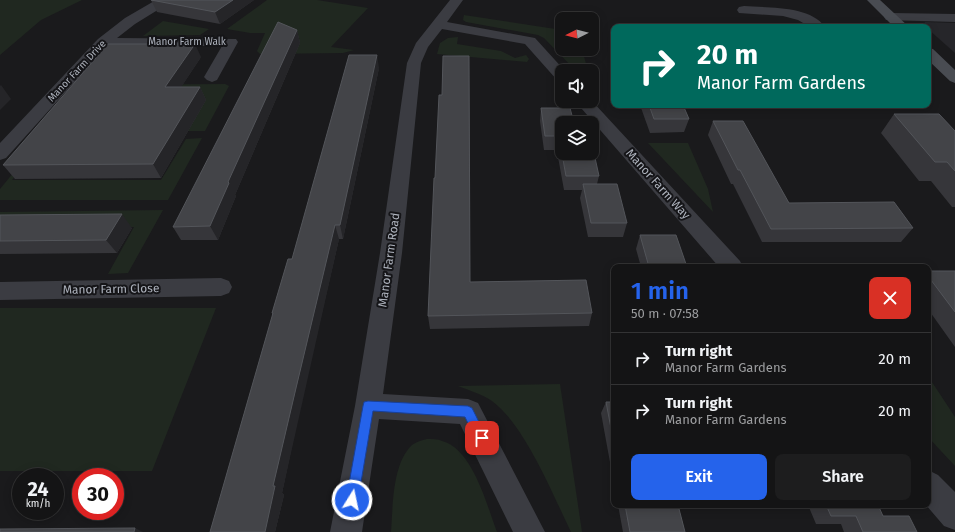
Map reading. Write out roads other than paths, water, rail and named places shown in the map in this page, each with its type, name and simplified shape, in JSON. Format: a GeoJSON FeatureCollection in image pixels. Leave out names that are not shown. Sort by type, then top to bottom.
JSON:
{"type":"FeatureCollection","features":[{"type":"Feature","properties":{"kind":"street","name":"Manor Farm Drive"},"geometry":{"type":"LineString","coordinates":[[0,154],[103,42],[130,21],[165,0]]}},
{"type":"Feature","properties":{"kind":"street","name":"Manor Farm Road"},"geometry":{"type":"LineString","coordinates":[[346,532],[368,406],[391,253],[414,63],[421,46],[457,0]]}},
{"type":"Feature","properties":{"kind":"street"},"geometry":{"type":"LineString","coordinates":[[874,0],[899,24]]}},
{"type":"Feature","properties":{"kind":"street"},"geometry":{"type":"LineString","coordinates":[[744,10],[792,15],[808,20],[814,24]]}},
{"type":"Feature","properties":{"kind":"street"},"geometry":{"type":"LineString","coordinates":[[891,16],[955,18]]}},
{"type":"Feature","properties":{"kind":"street"},"geometry":{"type":"LineString","coordinates":[[438,24],[530,41],[555,69]]}},
{"type":"Feature","properties":{"kind":"street","name":"Manor Farm Walk"},"geometry":{"type":"LineString","coordinates":[[103,42],[231,42],[212,77]]}},
{"type":"Feature","properties":{"kind":"street"},"geometry":{"type":"LineString","coordinates":[[931,58],[955,78]]}},
{"type":"Feature","properties":{"kind":"street","name":"Manor Farm Way"},"geometry":{"type":"LineString","coordinates":[[590,108],[729,264]]}},
{"type":"Feature","properties":{"kind":"street","name":"Manor Farm Close"},"geometry":{"type":"LineString","coordinates":[[0,291],[221,288]]}},
{"type":"Feature","properties":{"kind":"street"},"geometry":{"type":"LineString","coordinates":[[368,406],[468,412],[529,532]]}},
{"type":"Feature","properties":{"kind":"street"},"geometry":{"type":"LineString","coordinates":[[931,487],[955,515]]}}]}
